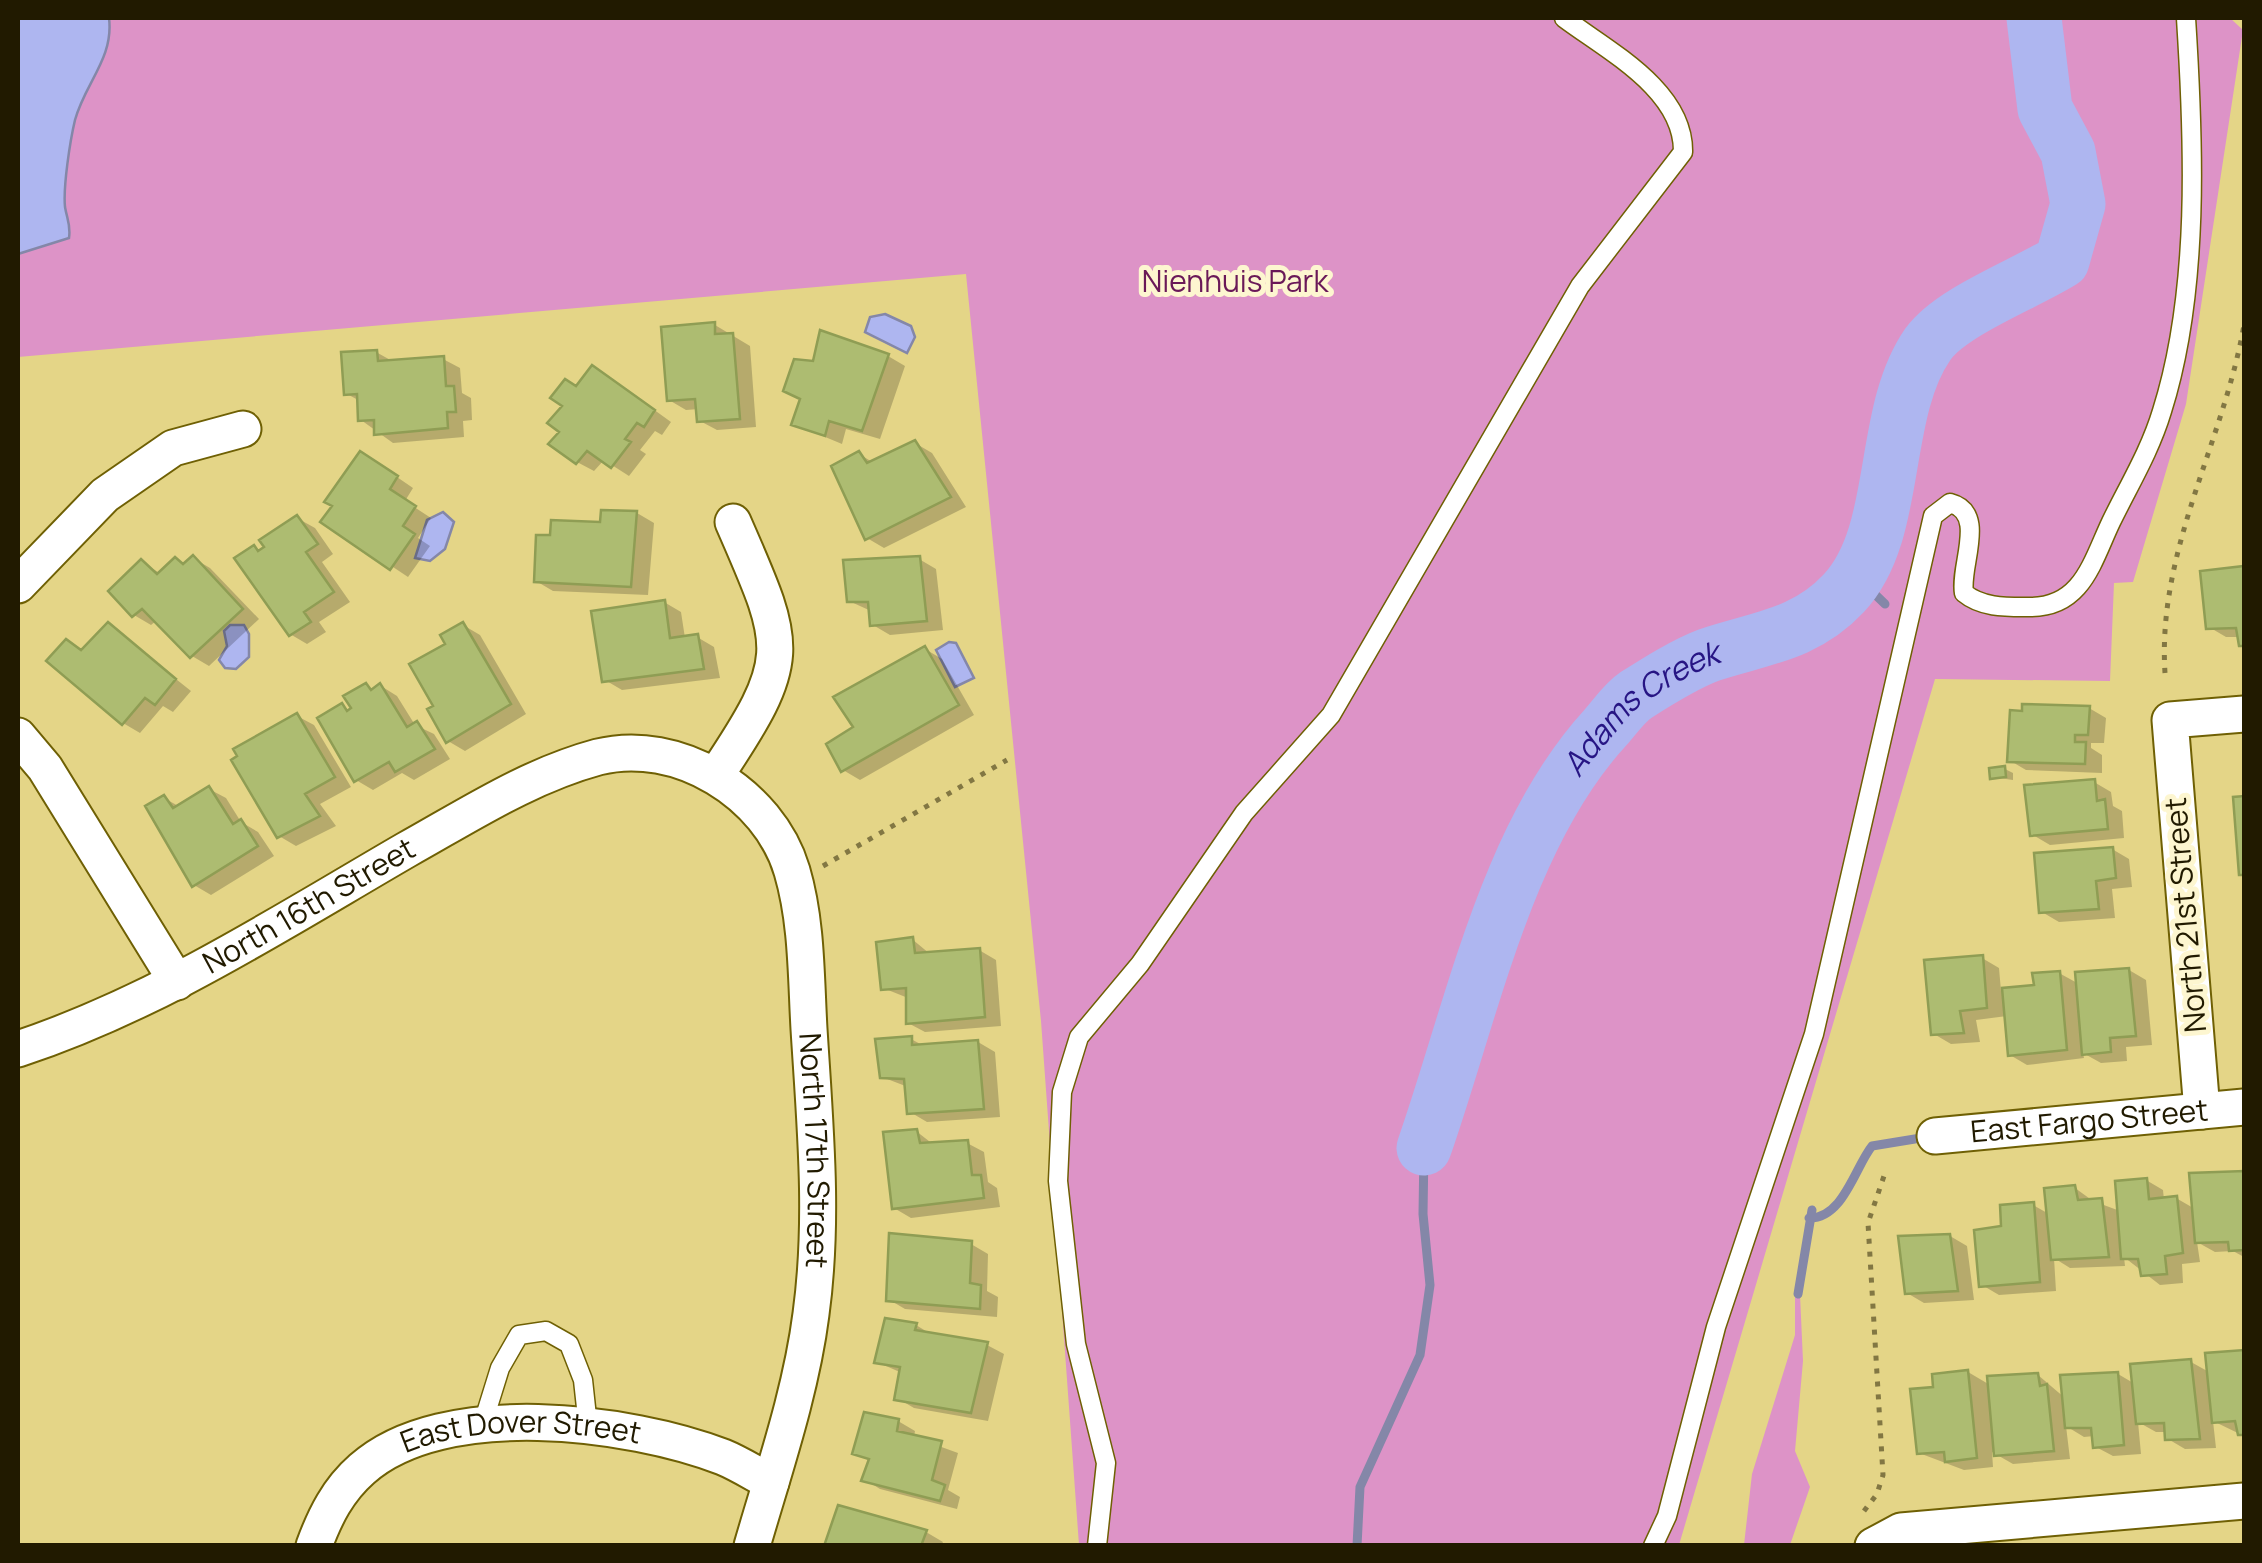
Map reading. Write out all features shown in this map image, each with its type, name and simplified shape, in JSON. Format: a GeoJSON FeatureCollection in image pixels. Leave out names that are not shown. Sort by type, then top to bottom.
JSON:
{"type":"FeatureCollection","features":[{"type":"Feature","properties":{"kind":"street"},"geometry":{"type":"LineString","coordinates":[[18,584],[105,495],[173,448],[243,429]]}},
{"type":"Feature","properties":{"kind":"street"},"geometry":{"type":"LineString","coordinates":[[716,775],[754,718],[770,681],[778,646],[772,612],[733,522]]}},
{"type":"Feature","properties":{"kind":"street","name":"North 21st Street"},"geometry":{"type":"LineString","coordinates":[[2202,1111],[2170,720],[2244,714]]}},
{"type":"Feature","properties":{"kind":"street","name":"North 16th Street"},"geometry":{"type":"LineString","coordinates":[[18,736],[45,768],[177,982],[534,777],[603,756],[656,753],[716,775]]}},
{"type":"Feature","properties":{"kind":"street","name":"North 17th Street"},"geometry":{"type":"LineString","coordinates":[[716,775],[758,810],[791,867],[802,922],[821,1219],[811,1318],[752,1546]]}},
{"type":"Feature","properties":{"kind":"street"},"geometry":{"type":"LineString","coordinates":[[18,1049],[74,1030],[177,982]]}},
{"type":"Feature","properties":{"kind":"street","name":"East Fargo Street"},"geometry":{"type":"LineString","coordinates":[[1936,1136],[2244,1107]]}},
{"type":"Feature","properties":{"kind":"street","name":"East Dover Street"},"geometry":{"type":"LineString","coordinates":[[314,1546],[328,1509],[363,1468],[426,1433],[563,1422],[723,1458],[771,1482]]}},
{"type":"Feature","properties":{"kind":"street"},"geometry":{"type":"LineString","coordinates":[[1863,1535],[2244,1501]]}},
{"type":"Feature","properties":{"kind":"lane"},"geometry":{"type":"LineString","coordinates":[[1097,1546],[1106,1463],[1076,1344],[1060,1222],[1058,1136],[1070,1062],[1089,1022],[1140,964],[1225,837],[1330,714],[1580,286],[1682,152],[1683,134],[1666,100],[1564,18]]}},
{"type":"Feature","properties":{"kind":"lane"},"geometry":{"type":"LineString","coordinates":[[1653,1546],[1666,1516],[1733,1270],[1814,1034],[1934,516],[1950,503],[1965,510],[1970,535],[1962,583],[1964,593],[1972,600],[2004,607],[2037,607],[2069,599],[2089,573],[2158,422],[2173,372],[2189,230],[2191,111],[2186,18]]}},
{"type":"Feature","properties":{"kind":"lane"},"geometry":{"type":"LineString","coordinates":[[482,1427],[500,1368],[519,1335],[546,1330],[569,1344],[582,1380],[588,1426]]}},
{"type":"Feature","properties":{"kind":"path"},"geometry":{"type":"LineString","coordinates":[[2165,673],[2169,580],[2184,522],[2218,431],[2244,325]]}},
{"type":"Feature","properties":{"kind":"path"},"geometry":{"type":"LineString","coordinates":[[820,867],[1006,760]]}},
{"type":"Feature","properties":{"kind":"path"},"geometry":{"type":"LineString","coordinates":[[1863,1535],[1883,1475],[1868,1223],[1884,1176]]}},
{"type":"Feature","properties":{"kind":"green space","name":"Nienhuis Park"},"geometry":{"type":"Polygon","coordinates":[[[18,18],[2230,18],[2243,30],[2186,404],[2133,582],[2114,583],[2110,681],[1935,679],[1679,1545],[1079,1545],[1041,1021],[966,274],[18,357],[18,18]]]}},
{"type":"Feature","properties":{"kind":"green space"},"geometry":{"type":"Polygon","coordinates":[[[1800,1295],[1803,1361],[1795,1451],[1810,1487],[1790,1545],[1744,1545],[1752,1474],[1795,1335],[1795,1297],[1800,1295]]]}},
{"type":"Feature","properties":{"kind":"water"},"geometry":{"type":"Polygon","coordinates":[[[18,18],[109,18],[109,32],[103,58],[73,129],[65,188],[69,238],[18,254],[18,18]]]}},
{"type":"Feature","properties":{"kind":"water"},"geometry":{"type":"Polygon","coordinates":[[[885,314],[911,326],[915,337],[907,353],[865,332],[870,317],[885,314]]]}},
{"type":"Feature","properties":{"kind":"water"},"geometry":{"type":"Polygon","coordinates":[[[443,512],[454,522],[445,549],[430,561],[415,558],[427,520],[443,512]]]}},
{"type":"Feature","properties":{"kind":"water"},"geometry":{"type":"Polygon","coordinates":[[[230,625],[244,625],[249,634],[249,657],[236,669],[225,668],[219,660],[227,646],[224,631],[230,625]]]}},
{"type":"Feature","properties":{"kind":"water"},"geometry":{"type":"Polygon","coordinates":[[[949,642],[956,643],[974,678],[955,687],[936,650],[949,642]]]}},
{"type":"Feature","properties":{"kind":"building"},"geometry":{"type":"Polygon","coordinates":[[[715,322],[715,334],[733,333],[740,419],[697,422],[695,399],[667,401],[661,327],[715,322]]]}},
{"type":"Feature","properties":{"kind":"building"},"geometry":{"type":"Polygon","coordinates":[[[820,330],[889,354],[862,431],[829,421],[825,436],[791,425],[800,399],[783,391],[794,359],[813,361],[820,330]]]}},
{"type":"Feature","properties":{"kind":"building"},"geometry":{"type":"Polygon","coordinates":[[[377,350],[378,361],[444,356],[446,386],[454,386],[456,412],[447,412],[448,428],[374,435],[374,420],[358,421],[357,394],[344,395],[341,352],[377,350]]]}},
{"type":"Feature","properties":{"kind":"building"},"geometry":{"type":"Polygon","coordinates":[[[592,365],[655,410],[644,427],[637,423],[625,439],[631,442],[611,468],[587,451],[576,464],[548,444],[559,432],[547,423],[562,406],[550,398],[565,379],[576,386],[592,365]]]}},
{"type":"Feature","properties":{"kind":"building"},"geometry":{"type":"Polygon","coordinates":[[[915,440],[951,497],[865,540],[831,466],[859,451],[867,463],[915,440]]]}},
{"type":"Feature","properties":{"kind":"building"},"geometry":{"type":"Polygon","coordinates":[[[360,451],[398,476],[390,489],[416,506],[403,526],[415,534],[390,570],[320,522],[332,506],[324,502],[360,451]]]}},
{"type":"Feature","properties":{"kind":"building"},"geometry":{"type":"Polygon","coordinates":[[[601,510],[637,511],[631,587],[534,582],[536,535],[550,535],[551,520],[600,522],[601,510]]]}},
{"type":"Feature","properties":{"kind":"building"},"geometry":{"type":"Polygon","coordinates":[[[297,515],[318,544],[306,552],[334,592],[304,612],[311,622],[289,636],[234,558],[254,545],[258,551],[264,547],[259,540],[297,515]]]}},
{"type":"Feature","properties":{"kind":"building"},"geometry":{"type":"Polygon","coordinates":[[[193,555],[243,609],[190,658],[142,609],[132,617],[108,591],[141,559],[157,574],[175,557],[183,564],[193,555]]]}},
{"type":"Feature","properties":{"kind":"building"},"geometry":{"type":"Polygon","coordinates":[[[920,556],[927,621],[870,626],[868,602],[847,602],[843,560],[920,556]]]}},
{"type":"Feature","properties":{"kind":"building"},"geometry":{"type":"Polygon","coordinates":[[[2244,566],[2244,646],[2239,646],[2236,628],[2206,629],[2200,571],[2244,566]]]}},
{"type":"Feature","properties":{"kind":"building"},"geometry":{"type":"Polygon","coordinates":[[[665,600],[670,638],[698,634],[704,669],[602,682],[591,611],[665,600]]]}},
{"type":"Feature","properties":{"kind":"building"},"geometry":{"type":"Polygon","coordinates":[[[108,622],[176,679],[155,705],[145,698],[122,725],[46,661],[66,639],[81,650],[108,622]]]}},
{"type":"Feature","properties":{"kind":"building"},"geometry":{"type":"Polygon","coordinates":[[[463,622],[511,704],[446,743],[427,709],[433,706],[409,664],[445,644],[440,635],[463,622]]]}},
{"type":"Feature","properties":{"kind":"building"},"geometry":{"type":"Polygon","coordinates":[[[925,646],[959,705],[841,772],[826,744],[853,727],[833,697],[925,646]]]}},
{"type":"Feature","properties":{"kind":"building"},"geometry":{"type":"Polygon","coordinates":[[[366,683],[371,690],[380,683],[407,727],[417,721],[435,749],[395,772],[389,762],[354,782],[317,718],[342,703],[347,711],[351,708],[343,696],[366,683]]]}},
{"type":"Feature","properties":{"kind":"building"},"geometry":{"type":"Polygon","coordinates":[[[2022,704],[2090,706],[2088,735],[2075,735],[2075,742],[2086,742],[2085,764],[2007,762],[2010,710],[2022,711],[2022,704]]]}},
{"type":"Feature","properties":{"kind":"building"},"geometry":{"type":"Polygon","coordinates":[[[297,713],[335,777],[305,794],[320,816],[277,838],[231,760],[237,756],[233,749],[297,713]]]}},
{"type":"Feature","properties":{"kind":"building"},"geometry":{"type":"Polygon","coordinates":[[[2005,766],[2006,777],[1990,779],[1989,768],[2005,766]]]}},
{"type":"Feature","properties":{"kind":"building"},"geometry":{"type":"Polygon","coordinates":[[[2095,779],[2097,801],[2105,799],[2108,829],[2030,836],[2024,785],[2095,779]]]}},
{"type":"Feature","properties":{"kind":"building"},"geometry":{"type":"Polygon","coordinates":[[[209,786],[233,824],[241,819],[258,846],[192,887],[145,806],[164,795],[173,808],[209,786]]]}},
{"type":"Feature","properties":{"kind":"building"},"geometry":{"type":"Polygon","coordinates":[[[2244,796],[2244,875],[2239,875],[2233,797],[2244,796]]]}},
{"type":"Feature","properties":{"kind":"building"},"geometry":{"type":"Polygon","coordinates":[[[2113,847],[2116,878],[2096,881],[2099,909],[2039,913],[2034,853],[2113,847]]]}},
{"type":"Feature","properties":{"kind":"building"},"geometry":{"type":"Polygon","coordinates":[[[913,937],[915,953],[980,948],[985,1017],[906,1024],[906,988],[881,990],[876,942],[913,937]]]}},
{"type":"Feature","properties":{"kind":"building"},"geometry":{"type":"Polygon","coordinates":[[[1983,955],[1987,1008],[1960,1011],[1964,1033],[1931,1035],[1924,960],[1983,955]]]}},
{"type":"Feature","properties":{"kind":"building"},"geometry":{"type":"Polygon","coordinates":[[[2129,968],[2136,1036],[2110,1038],[2111,1052],[2082,1055],[2075,972],[2129,968]]]}},
{"type":"Feature","properties":{"kind":"building"},"geometry":{"type":"Polygon","coordinates":[[[2060,971],[2067,1050],[2008,1056],[2002,988],[2034,985],[2032,973],[2060,971]]]}},
{"type":"Feature","properties":{"kind":"building"},"geometry":{"type":"Polygon","coordinates":[[[912,1036],[912,1045],[978,1040],[984,1109],[907,1114],[904,1079],[880,1078],[875,1039],[912,1036]]]}},
{"type":"Feature","properties":{"kind":"building"},"geometry":{"type":"Polygon","coordinates":[[[917,1129],[920,1143],[968,1140],[972,1175],[981,1175],[984,1198],[892,1209],[883,1132],[917,1129]]]}},
{"type":"Feature","properties":{"kind":"building"},"geometry":{"type":"Polygon","coordinates":[[[2244,1171],[2244,1250],[2229,1251],[2228,1242],[2195,1243],[2189,1173],[2244,1171]]]}},
{"type":"Feature","properties":{"kind":"building"},"geometry":{"type":"Polygon","coordinates":[[[2147,1178],[2149,1199],[2177,1196],[2183,1253],[2165,1256],[2167,1274],[2141,1276],[2138,1259],[2121,1259],[2115,1181],[2147,1178]]]}},
{"type":"Feature","properties":{"kind":"building"},"geometry":{"type":"Polygon","coordinates":[[[2075,1185],[2078,1200],[2102,1198],[2109,1257],[2051,1260],[2044,1188],[2075,1185]]]}},
{"type":"Feature","properties":{"kind":"building"},"geometry":{"type":"Polygon","coordinates":[[[2034,1202],[2040,1282],[1979,1287],[1974,1230],[2001,1226],[2000,1205],[2034,1202]]]}},
{"type":"Feature","properties":{"kind":"building"},"geometry":{"type":"Polygon","coordinates":[[[889,1233],[972,1241],[970,1283],[981,1285],[980,1309],[886,1301],[889,1233]]]}},
{"type":"Feature","properties":{"kind":"building"},"geometry":{"type":"Polygon","coordinates":[[[1950,1234],[1958,1291],[1905,1294],[1898,1236],[1950,1234]]]}},
{"type":"Feature","properties":{"kind":"building"},"geometry":{"type":"Polygon","coordinates":[[[885,1318],[917,1323],[915,1330],[988,1342],[971,1413],[894,1400],[900,1367],[874,1363],[885,1318]]]}},
{"type":"Feature","properties":{"kind":"building"},"geometry":{"type":"Polygon","coordinates":[[[2244,1350],[2244,1435],[2238,1435],[2235,1421],[2212,1423],[2205,1353],[2244,1350]]]}},
{"type":"Feature","properties":{"kind":"building"},"geometry":{"type":"Polygon","coordinates":[[[2191,1359],[2200,1439],[2165,1440],[2164,1423],[2136,1424],[2130,1364],[2191,1359]]]}},
{"type":"Feature","properties":{"kind":"building"},"geometry":{"type":"Polygon","coordinates":[[[1968,1370],[1977,1458],[1945,1462],[1944,1452],[1917,1454],[1910,1389],[1933,1387],[1932,1374],[1968,1370]]]}},
{"type":"Feature","properties":{"kind":"building"},"geometry":{"type":"Polygon","coordinates":[[[2118,1372],[2124,1445],[2093,1448],[2091,1428],[2065,1428],[2060,1375],[2118,1372]]]}},
{"type":"Feature","properties":{"kind":"building"},"geometry":{"type":"Polygon","coordinates":[[[2038,1373],[2040,1386],[2047,1384],[2054,1451],[1994,1456],[1987,1376],[2038,1373]]]}},
{"type":"Feature","properties":{"kind":"building"},"geometry":{"type":"Polygon","coordinates":[[[864,1412],[899,1419],[897,1431],[942,1441],[932,1480],[945,1485],[940,1501],[861,1481],[869,1459],[852,1454],[864,1412]]]}},
{"type":"Feature","properties":{"kind":"building"},"geometry":{"type":"Polygon","coordinates":[[[838,1505],[927,1530],[921,1546],[824,1546],[838,1505]]]}},
{"type":"Feature","properties":{"kind":"waterway","name":"Adams Creek"},"geometry":{"type":"LineString","coordinates":[[1424,1148],[1495,927],[1542,820],[1571,771],[1636,695],[1709,655],[1798,627],[1844,593],[1862,568],[1874,538],[1902,404],[1928,344],[1971,309],[2062,261],[2078,204],[2068,152],[2045,109],[2034,18]]}},
{"type":"Feature","properties":{"kind":"waterway"},"geometry":{"type":"LineString","coordinates":[[1856,576],[1885,604]]}},
{"type":"Feature","properties":{"kind":"waterway"},"geometry":{"type":"LineString","coordinates":[[1809,1218],[1821,1216],[1839,1201],[1872,1146],[1927,1137]]}},
{"type":"Feature","properties":{"kind":"waterway","name":"Adams Creek"},"geometry":{"type":"LineString","coordinates":[[1357,1546],[1360,1487],[1420,1355],[1430,1285],[1423,1214],[1424,1148]]}},
{"type":"Feature","properties":{"kind":"waterway"},"geometry":{"type":"LineString","coordinates":[[1798,1294],[1812,1210]]}}]}
